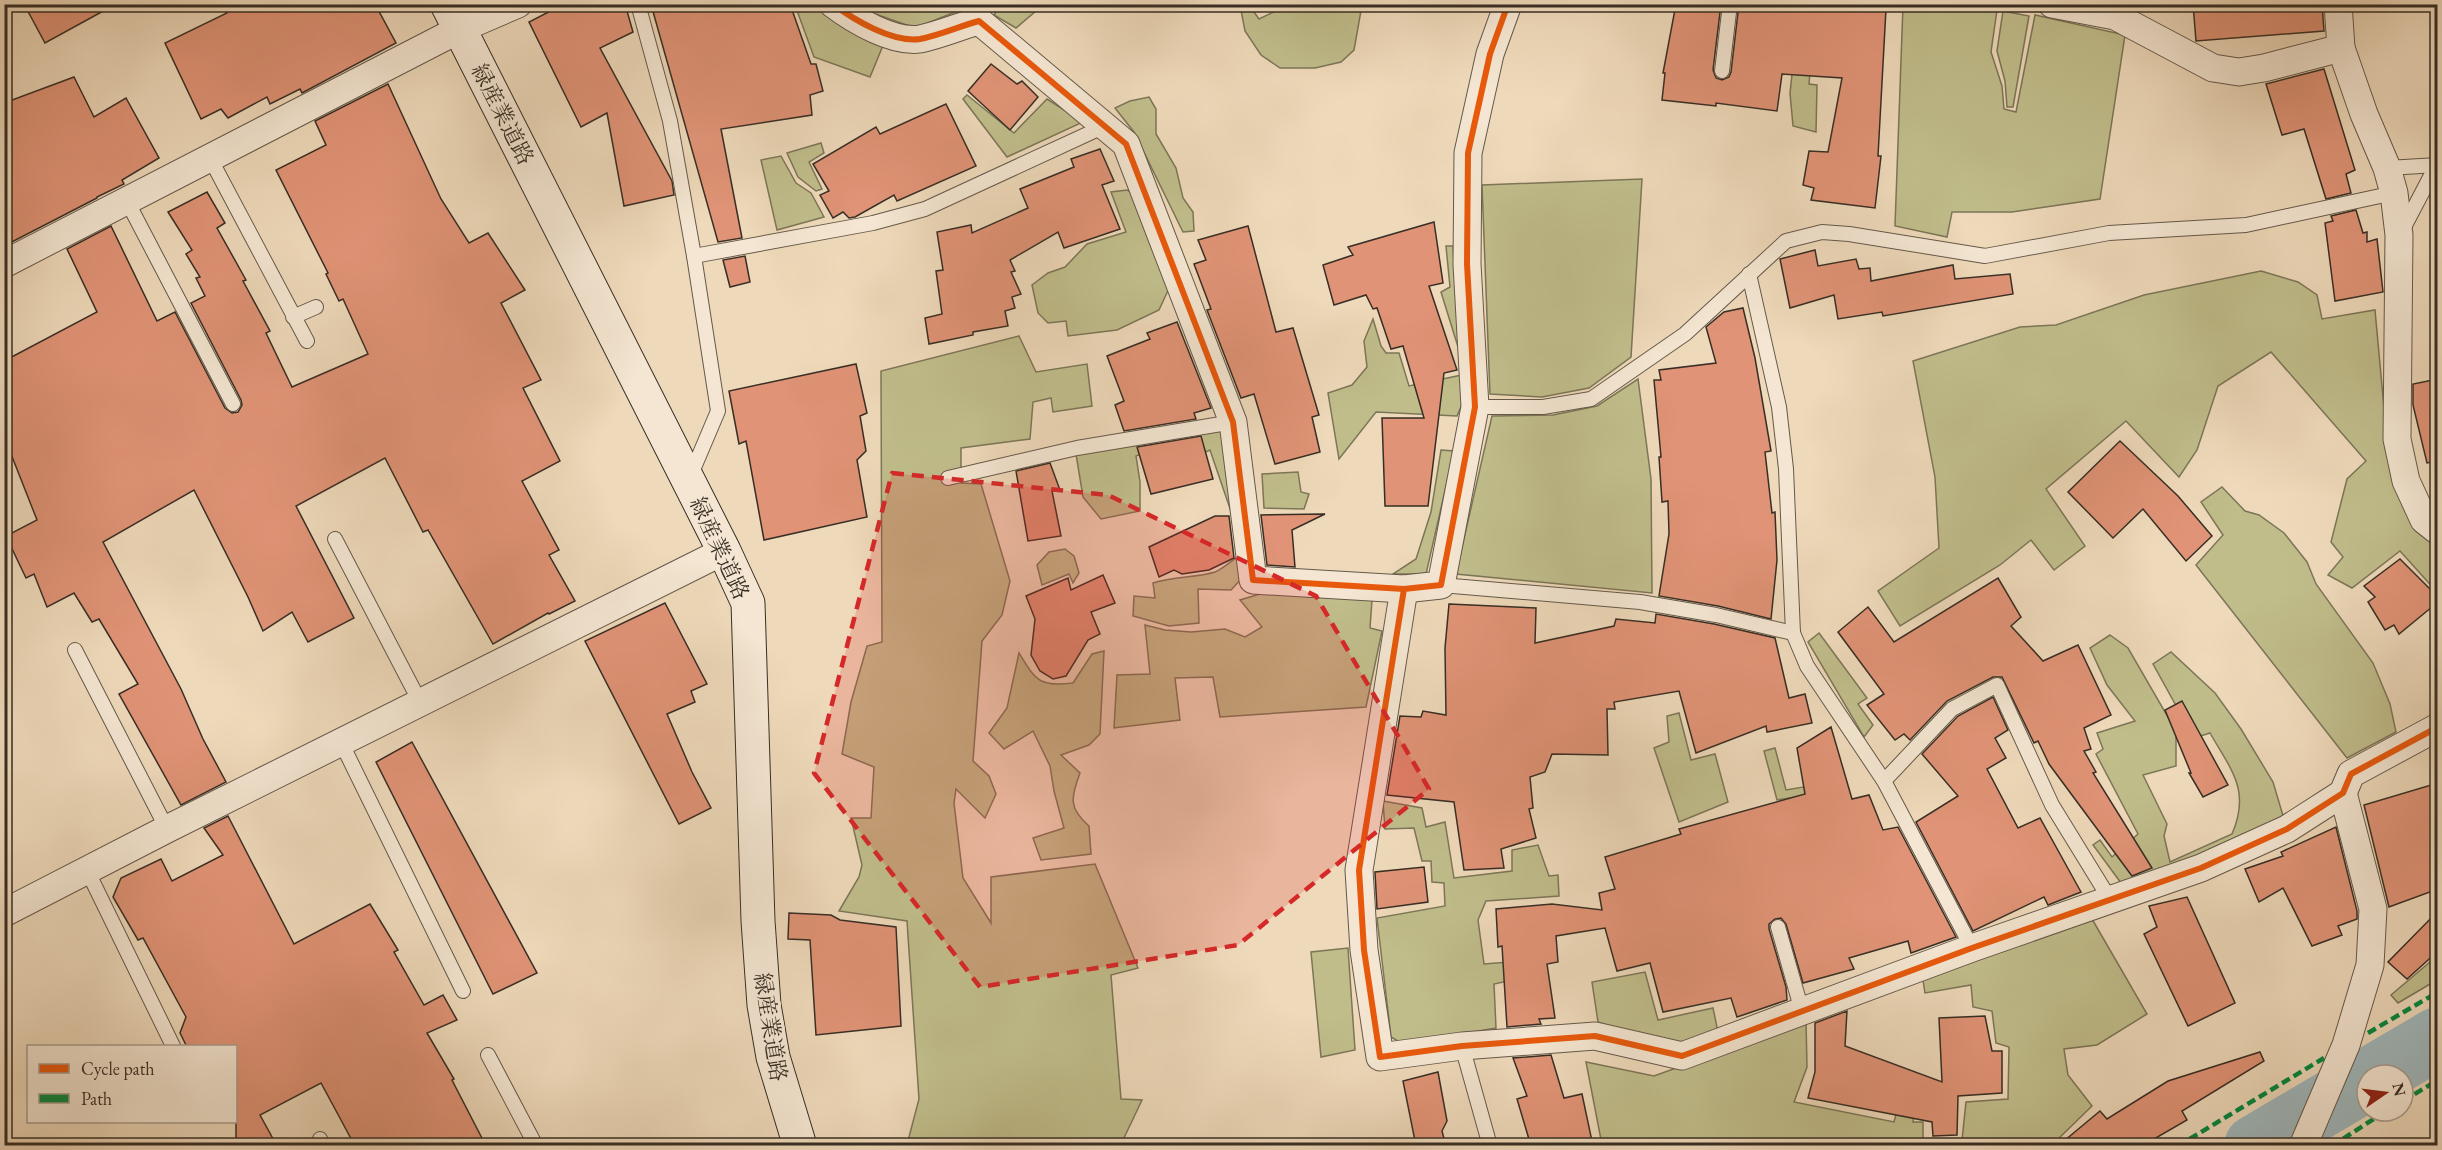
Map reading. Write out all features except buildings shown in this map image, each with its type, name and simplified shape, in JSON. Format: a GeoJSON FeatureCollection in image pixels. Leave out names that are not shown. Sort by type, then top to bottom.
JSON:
{"type":"FeatureCollection","features":[{"type":"Feature","properties":{"kind":"main road","name":"緑産業道路"},"geometry":{"type":"LineString","coordinates":[[453,17],[724,551],[748,603],[758,921],[764,1005],[773,1057],[800,1146]]}},
{"type":"Feature","properties":{"kind":"street"},"geometry":{"type":"LineString","coordinates":[[4,264],[210,158],[453,17],[518,4]]}},
{"type":"Feature","properties":{"kind":"street"},"geometry":{"type":"LineString","coordinates":[[834,4],[855,21],[895,36],[918,39],[983,13],[1126,144],[1233,422],[1253,580],[1404,589],[1441,585],[1475,407],[1467,264],[1468,153],[1490,54],[1508,4]]}},
{"type":"Feature","properties":{"kind":"street"},"geometry":{"type":"LineString","coordinates":[[2052,4],[2115,16],[2213,68],[2239,72],[2264,68],[2341,48]]}},
{"type":"Feature","properties":{"kind":"street"},"geometry":{"type":"LineString","coordinates":[[2338,4],[2341,48],[2390,181],[2400,235],[2397,439],[2406,481],[2424,520],[2438,531]]}},
{"type":"Feature","properties":{"kind":"street"},"geometry":{"type":"LineString","coordinates":[[4,913],[167,829],[724,551]]}},
{"type":"Feature","properties":{"kind":"street"},"geometry":{"type":"LineString","coordinates":[[1404,589],[1359,870],[1364,950],[1380,1057],[1462,1046],[1595,1036],[1682,1056],[1972,948],[2201,868],[2287,829],[2343,793],[2351,774],[2438,727]]}},
{"type":"Feature","properties":{"kind":"street"},"geometry":{"type":"LineString","coordinates":[[2303,1146],[2346,1045],[2370,965],[2373,909],[2343,793]]}},
{"type":"Feature","properties":{"kind":"lane"},"geometry":{"type":"LineString","coordinates":[[638,4],[670,121],[718,411],[688,481]]}},
{"type":"Feature","properties":{"kind":"lane"},"geometry":{"type":"LineString","coordinates":[[1722,71],[1730,4]]}},
{"type":"Feature","properties":{"kind":"lane"},"geometry":{"type":"LineString","coordinates":[[694,256],[873,223],[925,209],[1105,126]]}},
{"type":"Feature","properties":{"kind":"lane"},"geometry":{"type":"LineString","coordinates":[[210,158],[307,341]]}},
{"type":"Feature","properties":{"kind":"lane"},"geometry":{"type":"LineString","coordinates":[[1475,407],[1543,407],[1591,399],[1685,334],[1786,241],[1822,232],[1849,234],[1985,256],[2109,233],[2246,225],[2437,166]]}},
{"type":"Feature","properties":{"kind":"lane"},"geometry":{"type":"LineString","coordinates":[[2400,235],[2437,166]]}},
{"type":"Feature","properties":{"kind":"lane"},"geometry":{"type":"LineString","coordinates":[[127,201],[233,404]]}},
{"type":"Feature","properties":{"kind":"lane"},"geometry":{"type":"LineString","coordinates":[[1749,274],[1779,407],[1786,469],[1793,633],[1807,666],[1884,781],[1972,948]]}},
{"type":"Feature","properties":{"kind":"lane"},"geometry":{"type":"LineString","coordinates":[[293,317],[316,307]]}},
{"type":"Feature","properties":{"kind":"lane"},"geometry":{"type":"LineString","coordinates":[[948,478],[1077,448],[1233,422]]}},
{"type":"Feature","properties":{"kind":"lane"},"geometry":{"type":"LineString","coordinates":[[335,538],[420,702]]}},
{"type":"Feature","properties":{"kind":"lane"},"geometry":{"type":"LineString","coordinates":[[1441,585],[1640,602],[1716,615],[1793,633]]}},
{"type":"Feature","properties":{"kind":"lane"},"geometry":{"type":"LineString","coordinates":[[75,650],[167,829]]}},
{"type":"Feature","properties":{"kind":"lane"},"geometry":{"type":"LineString","coordinates":[[1884,781],[1952,709],[1997,685],[2052,805],[2111,901]]}},
{"type":"Feature","properties":{"kind":"lane"},"geometry":{"type":"LineString","coordinates":[[341,742],[463,991]]}},
{"type":"Feature","properties":{"kind":"lane"},"geometry":{"type":"LineString","coordinates":[[87,870],[172,1045]]}},
{"type":"Feature","properties":{"kind":"lane"},"geometry":{"type":"LineString","coordinates":[[1778,927],[1802,1011]]}},
{"type":"Feature","properties":{"kind":"lane"},"geometry":{"type":"LineString","coordinates":[[1462,1046],[1490,1146]]}},
{"type":"Feature","properties":{"kind":"lane"},"geometry":{"type":"LineString","coordinates":[[488,1055],[536,1146]]}},
{"type":"Feature","properties":{"kind":"highlighted area"},"geometry":{"type":"Polygon","coordinates":[[[892,473],[1108,495],[1316,596],[1429,789],[1238,945],[980,987],[814,773],[892,473]]]}},
{"type":"Feature","properties":{"kind":"shaded area"},"geometry":{"type":"Polygon","coordinates":[[[795,5],[825,5],[884,43],[870,77],[814,57],[795,5]]]}},
{"type":"Feature","properties":{"kind":"shaded area"},"geometry":{"type":"Polygon","coordinates":[[[865,5],[969,5],[915,28],[864,10],[865,5]]]}},
{"type":"Feature","properties":{"kind":"shaded area"},"geometry":{"type":"Polygon","coordinates":[[[1000,5],[1043,5],[1016,28],[994,15],[1000,5]]]}},
{"type":"Feature","properties":{"kind":"shaded area"},"geometry":{"type":"Polygon","coordinates":[[[1240,5],[1249,5],[1259,19],[1284,7],[1290,10],[1299,5],[1362,5],[1354,50],[1341,62],[1315,68],[1280,68],[1261,55],[1245,31],[1240,5]]]}},
{"type":"Feature","properties":{"kind":"shaded area"},"geometry":{"type":"Polygon","coordinates":[[[1903,5],[1997,10],[1991,52],[2002,86],[2004,109],[2016,112],[2035,15],[2125,35],[2100,199],[2012,212],[1952,212],[1947,237],[1895,226],[1903,5]]]}},
{"type":"Feature","properties":{"kind":"shaded area"},"geometry":{"type":"Polygon","coordinates":[[[2003,11],[2029,16],[2013,107],[2007,107],[2005,81],[1997,51],[2003,11]]]}},
{"type":"Feature","properties":{"kind":"shaded area"},"geometry":{"type":"Polygon","coordinates":[[[1795,47],[1812,47],[1809,84],[1817,85],[1816,132],[1793,126],[1790,93],[1795,47]]]}},
{"type":"Feature","properties":{"kind":"shaded area"},"geometry":{"type":"Polygon","coordinates":[[[967,95],[1014,133],[1047,99],[1083,122],[1007,157],[963,99],[967,95]]]}},
{"type":"Feature","properties":{"kind":"shaded area"},"geometry":{"type":"Polygon","coordinates":[[[1149,97],[1156,109],[1156,134],[1176,168],[1183,198],[1193,212],[1194,231],[1183,232],[1134,132],[1115,108],[1130,101],[1149,97]]]}},
{"type":"Feature","properties":{"kind":"shaded area"},"geometry":{"type":"Polygon","coordinates":[[[821,143],[824,153],[809,162],[822,189],[816,191],[798,177],[787,153],[821,143]]]}},
{"type":"Feature","properties":{"kind":"shaded area"},"geometry":{"type":"Polygon","coordinates":[[[781,156],[796,183],[811,193],[824,217],[777,230],[761,160],[781,156]]]}},
{"type":"Feature","properties":{"kind":"shaded area"},"geometry":{"type":"Polygon","coordinates":[[[1642,179],[1631,357],[1589,388],[1542,397],[1490,394],[1482,185],[1642,179]]]}},
{"type":"Feature","properties":{"kind":"shaded area"},"geometry":{"type":"Polygon","coordinates":[[[1127,190],[1137,197],[1171,284],[1159,310],[1117,330],[1068,336],[1066,321],[1048,323],[1038,313],[1032,285],[1048,273],[1065,267],[1087,244],[1126,232],[1111,192],[1127,190]]]}},
{"type":"Feature","properties":{"kind":"shaded area"},"geometry":{"type":"Polygon","coordinates":[[[1446,246],[1453,246],[1459,350],[1441,292],[1450,287],[1446,246]]]}},
{"type":"Feature","properties":{"kind":"shaded area"},"geometry":{"type":"Polygon","coordinates":[[[2261,271],[2298,282],[2317,295],[2322,319],[2375,310],[2387,441],[2419,527],[2437,549],[2437,592],[2400,551],[2352,588],[2328,575],[2343,557],[2331,542],[2347,479],[2366,461],[2271,352],[2218,386],[2197,450],[2179,477],[2126,421],[2046,489],[2085,546],[2054,570],[2031,540],[2000,565],[1900,626],[1878,591],[1939,548],[1935,477],[1913,361],[2020,327],[2056,325],[2144,295],[2261,271]]]}},
{"type":"Feature","properties":{"kind":"shaded area"},"geometry":{"type":"Polygon","coordinates":[[[1373,319],[1381,346],[1386,353],[1399,353],[1409,386],[1462,375],[1463,402],[1457,416],[1376,412],[1339,459],[1328,393],[1352,385],[1367,367],[1364,341],[1373,319]]]}},
{"type":"Feature","properties":{"kind":"shaded area"},"geometry":{"type":"Polygon","coordinates":[[[1019,336],[1036,372],[1087,364],[1092,406],[1053,412],[1051,398],[1033,402],[1030,439],[961,448],[961,483],[981,484],[1010,581],[1002,615],[982,641],[973,761],[989,776],[996,794],[985,818],[956,789],[954,803],[963,878],[991,923],[991,877],[1095,864],[1138,968],[1111,975],[1121,1099],[1142,1100],[1123,1140],[1124,1145],[911,1145],[909,1137],[919,1099],[907,921],[839,911],[859,877],[862,865],[851,818],[871,818],[874,767],[842,754],[851,702],[867,646],[882,642],[881,371],[1019,336]]]}},
{"type":"Feature","properties":{"kind":"shaded area"},"geometry":{"type":"Polygon","coordinates":[[[1638,379],[1651,479],[1652,593],[1456,574],[1492,416],[1553,415],[1597,406],[1638,379]]]}},
{"type":"Feature","properties":{"kind":"shaded area"},"geometry":{"type":"Polygon","coordinates":[[[1222,430],[1238,532],[1210,450],[1201,454],[1171,444],[1136,456],[1140,482],[1140,511],[1101,519],[1083,497],[1076,454],[1222,430]]]}},
{"type":"Feature","properties":{"kind":"shaded area"},"geometry":{"type":"Polygon","coordinates":[[[1441,450],[1454,451],[1426,574],[1393,574],[1416,559],[1431,512],[1441,450]]]}},
{"type":"Feature","properties":{"kind":"shaded area"},"geometry":{"type":"Polygon","coordinates":[[[1298,472],[1301,492],[1309,494],[1304,509],[1264,508],[1262,474],[1298,472]]]}},
{"type":"Feature","properties":{"kind":"shaded area"},"geometry":{"type":"Polygon","coordinates":[[[2222,487],[2245,511],[2259,515],[2284,533],[2307,562],[2316,584],[2373,663],[2390,704],[2396,732],[2347,758],[2196,565],[2223,535],[2201,502],[2222,487]]]}},
{"type":"Feature","properties":{"kind":"shaded area"},"geometry":{"type":"Polygon","coordinates":[[[1065,549],[1074,556],[1079,573],[1073,583],[1069,574],[1042,585],[1037,565],[1049,552],[1065,549]]]}},
{"type":"Feature","properties":{"kind":"shaded area"},"geometry":{"type":"Polygon","coordinates":[[[1239,556],[1244,576],[1231,590],[1198,589],[1199,623],[1169,626],[1133,616],[1134,596],[1155,598],[1153,583],[1215,572],[1239,556]]]}},
{"type":"Feature","properties":{"kind":"shaded area"},"geometry":{"type":"Polygon","coordinates":[[[1263,593],[1372,600],[1370,628],[1382,631],[1366,707],[1220,717],[1213,677],[1175,678],[1180,720],[1114,728],[1117,675],[1150,674],[1145,625],[1165,630],[1191,632],[1225,629],[1245,637],[1262,627],[1240,600],[1263,593]]]}},
{"type":"Feature","properties":{"kind":"shaded area"},"geometry":{"type":"Polygon","coordinates":[[[1819,633],[1867,698],[1858,704],[1873,725],[1864,737],[1808,642],[1819,633]]]}},
{"type":"Feature","properties":{"kind":"shaded area"},"geometry":{"type":"Polygon","coordinates":[[[2110,635],[2128,648],[2176,731],[2176,766],[2143,775],[2167,824],[2164,836],[2170,862],[2232,834],[2240,805],[2236,781],[2210,733],[2194,738],[2153,664],[2171,652],[2215,693],[2241,729],[2273,782],[2284,819],[2124,887],[2093,845],[2100,840],[2112,857],[2138,834],[2096,754],[2103,749],[2097,733],[2135,721],[2107,685],[2090,648],[2110,635]]]}},
{"type":"Feature","properties":{"kind":"shaded area"},"geometry":{"type":"Polygon","coordinates":[[[1104,651],[1100,734],[1089,745],[1061,755],[1080,773],[1073,802],[1077,813],[1089,826],[1091,854],[1041,860],[1033,838],[1064,828],[1050,766],[1033,731],[1004,749],[989,733],[1007,708],[1019,653],[1040,680],[1045,683],[1062,684],[1073,683],[1092,654],[1104,651]]]}},
{"type":"Feature","properties":{"kind":"shaded area"},"geometry":{"type":"Polygon","coordinates":[[[1679,713],[1691,760],[1715,754],[1728,802],[1679,822],[1654,748],[1669,742],[1667,716],[1679,713]]]}},
{"type":"Feature","properties":{"kind":"shaded area"},"geometry":{"type":"Polygon","coordinates":[[[1775,748],[1786,790],[1815,785],[1816,794],[1777,800],[1764,751],[1775,748]]]}},
{"type":"Feature","properties":{"kind":"shaded area"},"geometry":{"type":"Polygon","coordinates":[[[1383,801],[1422,808],[1426,827],[1445,822],[1454,878],[1512,871],[1512,850],[1538,845],[1549,876],[1558,875],[1559,896],[1486,901],[1478,920],[1484,964],[1509,962],[1513,980],[1494,984],[1496,1028],[1403,1044],[1391,1037],[1377,918],[1445,906],[1444,883],[1432,882],[1431,861],[1422,861],[1414,828],[1385,829],[1383,801]]]}},
{"type":"Feature","properties":{"kind":"shaded area"},"geometry":{"type":"Polygon","coordinates":[[[2092,919],[2147,1014],[2097,1045],[2064,1049],[2068,1075],[2092,1106],[2055,1142],[2058,1145],[1602,1145],[1586,1062],[1654,1076],[1806,1021],[1807,1067],[1794,1102],[1894,1122],[1904,1085],[1918,1088],[1913,1122],[1923,1122],[1923,1140],[1962,1140],[1966,1102],[2008,1099],[2009,1047],[1996,1043],[1992,1011],[1973,1007],[1971,985],[1925,993],[1923,980],[2092,919]]]}},
{"type":"Feature","properties":{"kind":"shaded area"},"geometry":{"type":"Polygon","coordinates":[[[1348,948],[1355,1050],[1321,1057],[1311,952],[1348,948]]]}},
{"type":"Feature","properties":{"kind":"shaded area"},"geometry":{"type":"Polygon","coordinates":[[[2437,956],[2437,980],[2398,1003],[2391,995],[2437,956]]]}},
{"type":"Feature","properties":{"kind":"shaded area"},"geometry":{"type":"Polygon","coordinates":[[[1645,972],[1658,1020],[1713,1008],[1718,1032],[1667,1049],[1598,1022],[1592,982],[1645,972]]]}},
{"type":"Feature","properties":{"kind":"waterway"},"geometry":{"type":"LineString","coordinates":[[2395,1063],[2438,1038]]}},
{"type":"Feature","properties":{"kind":"waterway"},"geometry":{"type":"LineString","coordinates":[[2255,1146],[2355,1087]]}},
{"type":"Feature","properties":{"kind":"marked path"},"geometry":{"type":"LineString","coordinates":[[2368,1033],[2438,992]]}},
{"type":"Feature","properties":{"kind":"marked path"},"geometry":{"type":"LineString","coordinates":[[2178,1146],[2324,1058]]}},
{"type":"Feature","properties":{"kind":"marked path"},"geometry":{"type":"LineString","coordinates":[[2415,1094],[2438,1080]]}},
{"type":"Feature","properties":{"kind":"marked path"},"geometry":{"type":"LineString","coordinates":[[2332,1146],[2367,1123]]}},
{"type":"Feature","properties":{"kind":"cycle path"},"geometry":{"type":"LineString","coordinates":[[833,4],[874,29],[909,39],[920,39],[979,21],[1126,144],[1233,422],[1253,580],[1404,589],[1441,585],[1475,407],[1467,264],[1468,153],[1490,54],[1508,4]]}},
{"type":"Feature","properties":{"kind":"cycle path"},"geometry":{"type":"LineString","coordinates":[[1404,589],[1359,870],[1364,950],[1380,1057],[1462,1046],[1595,1036],[1682,1056],[1972,948],[2201,868],[2287,829],[2343,793],[2351,774],[2438,727]]}}]}
